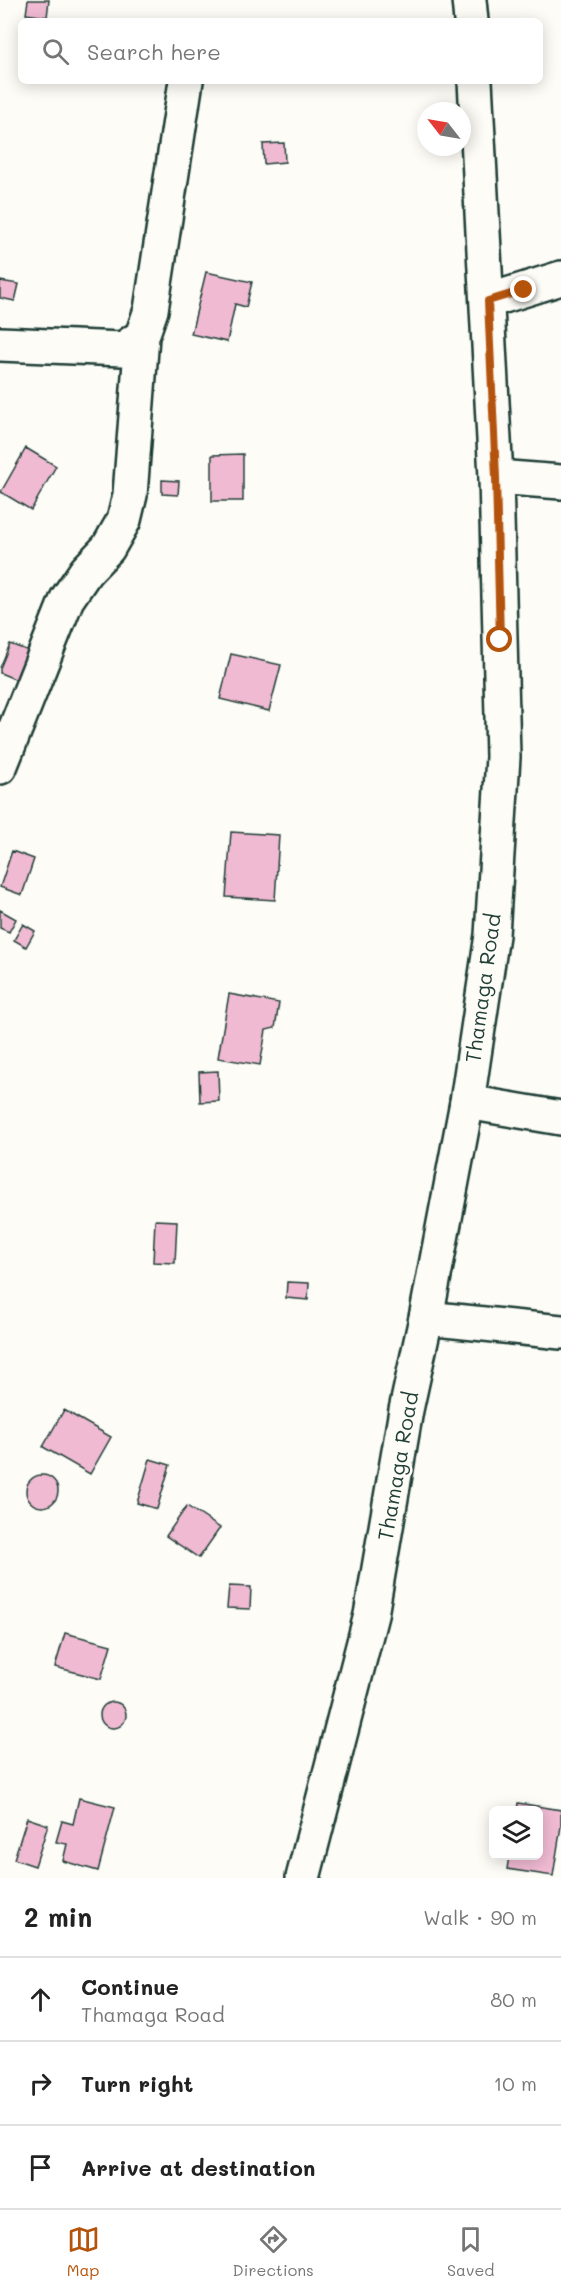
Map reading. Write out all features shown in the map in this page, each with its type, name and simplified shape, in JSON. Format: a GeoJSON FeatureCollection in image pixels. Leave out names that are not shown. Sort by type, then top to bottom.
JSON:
{"type":"FeatureCollection","features":[{"type":"Feature","properties":{"kind":"main road"},"geometry":{"type":"LineString","coordinates":[[469,0],[471,18]]}},
{"type":"Feature","properties":{"kind":"main road"},"geometry":{"type":"LineString","coordinates":[[0,767],[67,599],[86,571],[108,548],[124,519],[130,495],[142,336],[151,310],[186,84]]}},
{"type":"Feature","properties":{"kind":"main road","name":"Thamaga Road"},"geometry":{"type":"LineString","coordinates":[[303,1878],[371,1615],[406,1410],[467,1102],[492,935],[503,757],[496,477],[476,84]]}},
{"type":"Feature","properties":{"kind":"main road"},"geometry":{"type":"LineString","coordinates":[[488,301],[561,278]]}},
{"type":"Feature","properties":{"kind":"main road"},"geometry":{"type":"LineString","coordinates":[[0,344],[123,349],[142,336]]}},
{"type":"Feature","properties":{"kind":"main road"},"geometry":{"type":"LineString","coordinates":[[496,477],[561,482]]}},
{"type":"Feature","properties":{"kind":"main road"},"geometry":{"type":"LineString","coordinates":[[467,1102],[561,1118]]}},
{"type":"Feature","properties":{"kind":"main road"},"geometry":{"type":"LineString","coordinates":[[426,1318],[561,1332]]}},
{"type":"Feature","properties":{"kind":"building"},"geometry":{"type":"Polygon","coordinates":[[[28,0],[49,0],[47,17],[26,14],[28,0]]]}},
{"type":"Feature","properties":{"kind":"building"},"geometry":{"type":"Polygon","coordinates":[[[284,143],[285,162],[264,164],[263,144],[284,143]]]}},
{"type":"Feature","properties":{"kind":"building"},"geometry":{"type":"Polygon","coordinates":[[[206,272],[252,282],[246,307],[235,304],[227,342],[191,334],[206,272]]]}},
{"type":"Feature","properties":{"kind":"building"},"geometry":{"type":"Polygon","coordinates":[[[0,281],[19,284],[15,301],[0,298],[0,281]]]}},
{"type":"Feature","properties":{"kind":"building"},"geometry":{"type":"Polygon","coordinates":[[[26,448],[56,466],[31,510],[1,492],[26,448]]]}},
{"type":"Feature","properties":{"kind":"building"},"geometry":{"type":"Polygon","coordinates":[[[243,454],[243,501],[212,501],[212,455],[243,454]]]}},
{"type":"Feature","properties":{"kind":"building"},"geometry":{"type":"Polygon","coordinates":[[[162,480],[179,481],[178,495],[162,494],[162,480]]]}},
{"type":"Feature","properties":{"kind":"building"},"geometry":{"type":"Polygon","coordinates":[[[10,644],[29,651],[17,680],[0,673],[10,644]]]}},
{"type":"Feature","properties":{"kind":"building"},"geometry":{"type":"Polygon","coordinates":[[[231,654],[281,665],[269,711],[220,699],[231,654]]]}},
{"type":"Feature","properties":{"kind":"building"},"geometry":{"type":"Polygon","coordinates":[[[231,832],[279,835],[275,900],[226,897],[231,832]]]}},
{"type":"Feature","properties":{"kind":"building"},"geometry":{"type":"Polygon","coordinates":[[[12,851],[34,859],[22,895],[0,887],[12,851]]]}},
{"type":"Feature","properties":{"kind":"building"},"geometry":{"type":"Polygon","coordinates":[[[0,910],[16,919],[9,932],[0,928],[0,910]]]}},
{"type":"Feature","properties":{"kind":"building"},"geometry":{"type":"Polygon","coordinates":[[[23,924],[35,931],[26,947],[14,940],[23,924]]]}},
{"type":"Feature","properties":{"kind":"building"},"geometry":{"type":"Polygon","coordinates":[[[229,994],[279,1003],[275,1028],[266,1030],[260,1065],[218,1058],[229,994]]]}},
{"type":"Feature","properties":{"kind":"building"},"geometry":{"type":"Polygon","coordinates":[[[218,1071],[219,1101],[200,1102],[199,1072],[218,1071]]]}},
{"type":"Feature","properties":{"kind":"building"},"geometry":{"type":"Polygon","coordinates":[[[155,1220],[177,1221],[175,1263],[153,1262],[155,1220]]]}},
{"type":"Feature","properties":{"kind":"building"},"geometry":{"type":"Polygon","coordinates":[[[287,1282],[309,1283],[308,1300],[286,1298],[287,1282]]]}},
{"type":"Feature","properties":{"kind":"building"},"geometry":{"type":"Polygon","coordinates":[[[64,1410],[111,1437],[90,1474],[43,1447],[64,1410]]]}},
{"type":"Feature","properties":{"kind":"building"},"geometry":{"type":"Polygon","coordinates":[[[150,1459],[170,1465],[157,1509],[137,1503],[150,1459]]]}},
{"type":"Feature","properties":{"kind":"building"},"geometry":{"type":"Polygon","coordinates":[[[42,1475],[53,1480],[58,1491],[53,1502],[42,1507],[31,1502],[26,1491],[31,1480],[42,1475]]]}},
{"type":"Feature","properties":{"kind":"building"},"geometry":{"type":"Polygon","coordinates":[[[187,1506],[220,1528],[199,1558],[166,1536],[187,1506]]]}},
{"type":"Feature","properties":{"kind":"building"},"geometry":{"type":"Polygon","coordinates":[[[229,1586],[251,1587],[250,1609],[227,1608],[229,1586]]]}},
{"type":"Feature","properties":{"kind":"building"},"geometry":{"type":"Polygon","coordinates":[[[65,1633],[111,1645],[101,1679],[55,1667],[65,1633]]]}},
{"type":"Feature","properties":{"kind":"building"},"geometry":{"type":"Polygon","coordinates":[[[113,1702],[122,1706],[126,1715],[122,1724],[113,1728],[104,1724],[100,1715],[104,1706],[113,1702]]]}},
{"type":"Feature","properties":{"kind":"building"},"geometry":{"type":"Polygon","coordinates":[[[79,1798],[115,1807],[98,1871],[63,1861],[67,1844],[56,1842],[62,1821],[73,1824],[79,1798]]]}},
{"type":"Feature","properties":{"kind":"building"},"geometry":{"type":"Polygon","coordinates":[[[518,1803],[536,1806],[518,1806],[518,1803]]]}},
{"type":"Feature","properties":{"kind":"building"},"geometry":{"type":"Polygon","coordinates":[[[543,1807],[561,1810],[561,1826],[553,1876],[507,1869],[508,1860],[543,1860],[543,1807]]]}},
{"type":"Feature","properties":{"kind":"building"},"geometry":{"type":"Polygon","coordinates":[[[27,1818],[48,1825],[35,1866],[14,1859],[27,1818]]]}},
{"type":"Feature","properties":{"kind":"route"},"geometry":{"type":"LineString","coordinates":[[500,640],[488,301],[524,290]]}}]}
